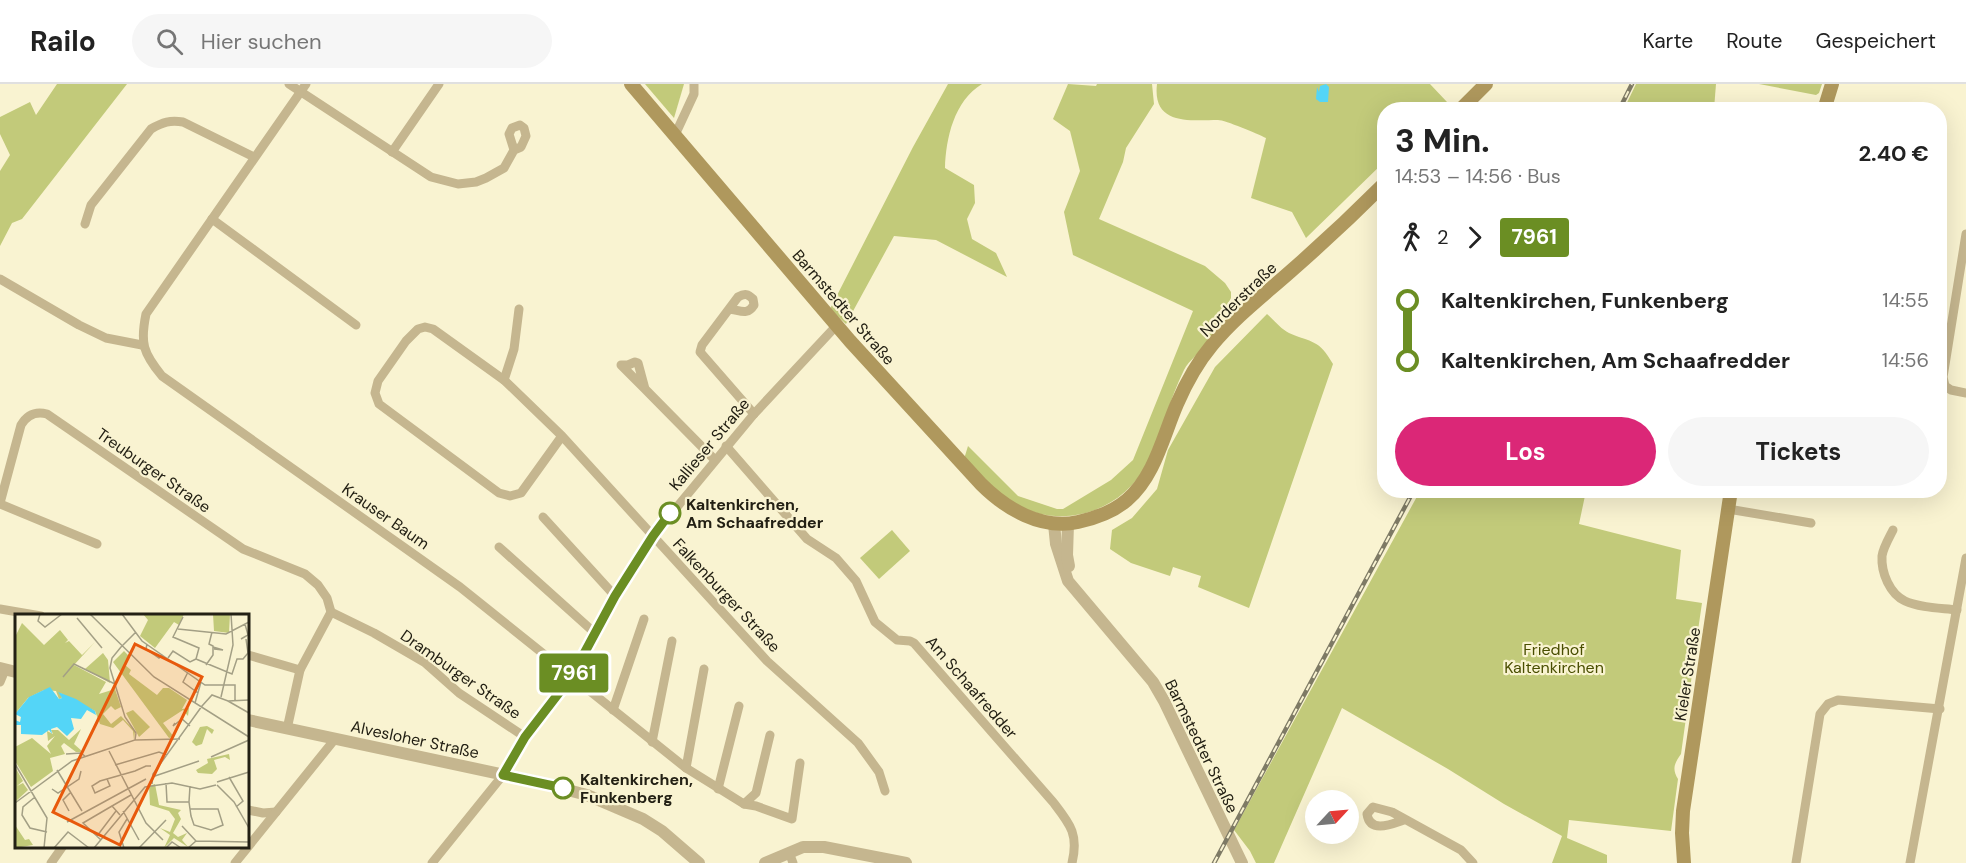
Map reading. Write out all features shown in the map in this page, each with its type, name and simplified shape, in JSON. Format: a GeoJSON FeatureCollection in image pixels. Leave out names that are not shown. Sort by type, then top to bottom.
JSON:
{"type":"FeatureCollection","features":[{"type":"Feature","properties":{"kind":"main road","name":"Barmstedter Straße"},"geometry":{"type":"LineString","coordinates":[[631,84],[837,325],[955,457],[998,501],[1032,519],[1054,524],[1068,524]]}},
{"type":"Feature","properties":{"kind":"main road"},"geometry":{"type":"LineString","coordinates":[[1468,102],[1486,84]]}},
{"type":"Feature","properties":{"kind":"main road"},"geometry":{"type":"LineString","coordinates":[[1826,102],[1832,84]]}},
{"type":"Feature","properties":{"kind":"main road","name":"Norderstraße"},"geometry":{"type":"LineString","coordinates":[[1068,524],[1106,514],[1128,500],[1152,467],[1188,382],[1210,348],[1248,308],[1314,251],[1377,191]]}},
{"type":"Feature","properties":{"kind":"main road","name":"Kieler Straße"},"geometry":{"type":"LineString","coordinates":[[1684,863],[1682,833],[1684,801],[1730,498]]}},
{"type":"Feature","properties":{"kind":"street"},"geometry":{"type":"LineString","coordinates":[[289,84],[303,88],[431,177],[459,184],[476,182],[504,168],[514,150]]}},
{"type":"Feature","properties":{"kind":"street"},"geometry":{"type":"LineString","coordinates":[[675,135],[694,94],[694,84]]}},
{"type":"Feature","properties":{"kind":"street"},"geometry":{"type":"LineString","coordinates":[[392,152],[436,86]]}},
{"type":"Feature","properties":{"kind":"street"},"geometry":{"type":"LineString","coordinates":[[0,279],[106,338],[142,345],[146,314],[303,88]]}},
{"type":"Feature","properties":{"kind":"street"},"geometry":{"type":"LineString","coordinates":[[85,224],[91,205],[151,129],[162,122],[173,120],[183,122],[254,157]]}},
{"type":"Feature","properties":{"kind":"street"},"geometry":{"type":"LineString","coordinates":[[212,219],[356,325]]}},
{"type":"Feature","properties":{"kind":"street"},"geometry":{"type":"LineString","coordinates":[[1947,355],[1966,234]]}},
{"type":"Feature","properties":{"kind":"street"},"geometry":{"type":"LineString","coordinates":[[504,380],[514,349],[519,309]]}},
{"type":"Feature","properties":{"kind":"street"},"geometry":{"type":"LineString","coordinates":[[729,309],[702,345],[700,352],[754,414]]}},
{"type":"Feature","properties":{"kind":"street","name":"Kallieser Straße"},"geometry":{"type":"LineString","coordinates":[[432,863],[503,775],[525,737],[572,676],[615,596],[653,536],[714,459],[837,325]]}},
{"type":"Feature","properties":{"kind":"street","name":"Falkenburger Straße"},"geometry":{"type":"LineString","coordinates":[[562,436],[521,492],[516,495],[499,494],[379,404],[375,393],[378,381],[406,341],[418,329],[425,327],[433,329],[504,380],[562,436],[767,661],[858,743],[879,772],[885,791]]}},
{"type":"Feature","properties":{"kind":"street","name":"Krauser Baum"},"geometry":{"type":"LineString","coordinates":[[142,345],[150,362],[162,376],[460,587],[652,742],[718,789],[744,804],[792,819],[800,763]]}},
{"type":"Feature","properties":{"kind":"street"},"geometry":{"type":"LineString","coordinates":[[1947,387],[1966,393]]}},
{"type":"Feature","properties":{"kind":"street"},"geometry":{"type":"LineString","coordinates":[[645,389],[714,459]]}},
{"type":"Feature","properties":{"kind":"street","name":"Treuburger Straße"},"geometry":{"type":"LineString","coordinates":[[0,503],[21,425],[34,413],[47,414],[243,549],[305,574],[327,598],[331,612]]}},
{"type":"Feature","properties":{"kind":"street","name":"Am Schaafredder"},"geometry":{"type":"LineString","coordinates":[[726,446],[807,539],[836,558],[856,581],[875,622],[897,640],[910,640],[914,643],[1053,802],[1075,837],[1072,863]]}},
{"type":"Feature","properties":{"kind":"street"},"geometry":{"type":"LineString","coordinates":[[0,503],[97,544]]}},
{"type":"Feature","properties":{"kind":"street"},"geometry":{"type":"LineString","coordinates":[[1728,509],[1811,523]]}},
{"type":"Feature","properties":{"kind":"street"},"geometry":{"type":"LineString","coordinates":[[543,517],[615,596]]}},
{"type":"Feature","properties":{"kind":"street","name":"Barmstedter Straße"},"geometry":{"type":"LineString","coordinates":[[1054,524],[1056,544],[1068,581],[1153,682],[1242,863]]}},
{"type":"Feature","properties":{"kind":"street","name":"Barmstedter Straße"},"geometry":{"type":"LineString","coordinates":[[1068,524],[1067,555],[1078,593]]}},
{"type":"Feature","properties":{"kind":"street"},"geometry":{"type":"LineString","coordinates":[[1893,530],[1882,555],[1883,569],[1896,595],[1906,602],[1957,610]]}},
{"type":"Feature","properties":{"kind":"street"},"geometry":{"type":"LineString","coordinates":[[500,547],[596,634]]}},
{"type":"Feature","properties":{"kind":"street"},"geometry":{"type":"LineString","coordinates":[[1910,863],[1940,710],[1966,558]]}},
{"type":"Feature","properties":{"kind":"street"},"geometry":{"type":"LineString","coordinates":[[0,609],[34,614]]}},
{"type":"Feature","properties":{"kind":"street"},"geometry":{"type":"LineString","coordinates":[[287,729],[300,670],[331,612]]}},
{"type":"Feature","properties":{"kind":"street","name":"Dramburger Straße"},"geometry":{"type":"LineString","coordinates":[[331,612],[374,633],[424,663],[459,693],[525,737]]}},
{"type":"Feature","properties":{"kind":"street"},"geometry":{"type":"LineString","coordinates":[[613,710],[644,619]]}},
{"type":"Feature","properties":{"kind":"street"},"geometry":{"type":"LineString","coordinates":[[652,742],[672,641]]}},
{"type":"Feature","properties":{"kind":"street"},"geometry":{"type":"LineString","coordinates":[[249,655],[300,670]]}},
{"type":"Feature","properties":{"kind":"street"},"geometry":{"type":"LineString","coordinates":[[686,768],[704,669]]}},
{"type":"Feature","properties":{"kind":"street"},"geometry":{"type":"LineString","coordinates":[[0,682],[7,670]]}},
{"type":"Feature","properties":{"kind":"street"},"geometry":{"type":"LineString","coordinates":[[1796,863],[1820,714],[1828,704],[1838,700],[1940,710]]}},
{"type":"Feature","properties":{"kind":"street"},"geometry":{"type":"LineString","coordinates":[[718,789],[739,706]]}},
{"type":"Feature","properties":{"kind":"street","name":"Alvesloher Straße"},"geometry":{"type":"LineString","coordinates":[[249,720],[572,790],[620,808],[662,831],[699,863]]}},
{"type":"Feature","properties":{"kind":"street"},"geometry":{"type":"LineString","coordinates":[[744,804],[756,793],[770,735]]}},
{"type":"Feature","properties":{"kind":"street"},"geometry":{"type":"LineString","coordinates":[[249,846],[335,739]]}},
{"type":"Feature","properties":{"kind":"street"},"geometry":{"type":"LineString","coordinates":[[249,810],[263,813],[276,812]]}},
{"type":"Feature","properties":{"kind":"street"},"geometry":{"type":"LineString","coordinates":[[1404,820],[1461,850],[1473,863]]}},
{"type":"Feature","properties":{"kind":"street"},"geometry":{"type":"LineString","coordinates":[[770,862],[791,857],[803,847],[824,846],[906,863]]}},
{"type":"Feature","properties":{"kind":"street"},"geometry":{"type":"LineString","coordinates":[[51,863],[62,848]]}},
{"type":"Feature","properties":{"kind":"street"},"geometry":{"type":"LineString","coordinates":[[235,863],[247,848]]}},
{"type":"Feature","properties":{"kind":"green space"},"geometry":{"type":"Polygon","coordinates":[[[57,84],[127,84],[22,219],[12,223],[0,246],[0,171],[10,155],[0,134],[0,117],[30,102],[36,115],[57,84]]]}},
{"type":"Feature","properties":{"kind":"green space"},"geometry":{"type":"Polygon","coordinates":[[[645,84],[684,84],[674,118],[645,84]]]}},
{"type":"Feature","properties":{"kind":"green space"},"geometry":{"type":"Polygon","coordinates":[[[948,84],[982,84],[972,91],[953,121],[947,145],[945,168],[974,185],[975,203],[967,219],[972,239],[996,253],[1007,277],[936,240],[894,236],[846,324],[830,309],[948,84]]]}},
{"type":"Feature","properties":{"kind":"green space"},"geometry":{"type":"Polygon","coordinates":[[[1068,84],[1096,86],[1097,84],[1152,84],[1154,104],[1126,148],[1123,162],[1099,219],[1205,266],[1225,283],[1231,292],[1231,298],[1208,342],[1184,370],[1152,452],[1137,479],[1109,504],[1074,515],[1055,516],[1037,513],[1019,506],[996,491],[964,459],[968,446],[1018,496],[1063,509],[1111,480],[1133,460],[1193,311],[1073,255],[1064,212],[1080,171],[1070,131],[1053,119],[1068,84]]]}},
{"type":"Feature","properties":{"kind":"green space"},"geometry":{"type":"Polygon","coordinates":[[[1157,84],[1430,84],[1447,102],[1377,102],[1377,169],[1306,238],[1292,212],[1251,198],[1266,138],[1218,120],[1176,118],[1167,114],[1157,98],[1157,84]]]}},
{"type":"Feature","properties":{"kind":"green space"},"geometry":{"type":"Polygon","coordinates":[[[1636,84],[1716,84],[1715,102],[1627,102],[1636,84]]]}},
{"type":"Feature","properties":{"kind":"green space"},"geometry":{"type":"Polygon","coordinates":[[[1759,84],[1822,84],[1816,95],[1759,84]]]}},
{"type":"Feature","properties":{"kind":"green space"},"geometry":{"type":"Polygon","coordinates":[[[1267,314],[1286,331],[1319,346],[1333,364],[1249,608],[1198,587],[1201,576],[1173,567],[1170,576],[1131,563],[1110,549],[1112,530],[1132,518],[1157,489],[1168,450],[1215,367],[1267,314]]]}},
{"type":"Feature","properties":{"kind":"green space","name":"Friedhof Kaltenkirchen"},"geometry":{"type":"Polygon","coordinates":[[[1416,498],[1585,498],[1579,524],[1681,550],[1676,599],[1702,603],[1695,651],[1690,653],[1689,659],[1693,667],[1681,754],[1675,767],[1678,779],[1671,831],[1569,820],[1567,838],[1607,855],[1607,863],[1552,863],[1562,836],[1342,708],[1274,863],[1256,863],[1234,830],[1416,498]]]}},
{"type":"Feature","properties":{"kind":"green space"},"geometry":{"type":"Polygon","coordinates":[[[892,530],[910,551],[879,579],[860,558],[892,530]]]}},
{"type":"Feature","properties":{"kind":"water"},"geometry":{"type":"Polygon","coordinates":[[[1326,84],[1329,87],[1328,102],[1320,102],[1316,99],[1317,87],[1319,92],[1320,86],[1326,84]]]}},
{"type":"Feature","properties":{"kind":"railway"},"geometry":{"type":"LineString","coordinates":[[1623,102],[1632,84]]}},
{"type":"Feature","properties":{"kind":"railway"},"geometry":{"type":"LineString","coordinates":[[1214,863],[1410,498]]}},
{"type":"Feature","properties":{"kind":"bus line","name":"7961"},"geometry":{"type":"LineString","coordinates":[[563,788],[503,775],[525,737],[572,676],[615,596],[670,513]]}},
{"type":"Feature","properties":{"kind":"place","name":"Kaltenkirchen, Am Schaafredder"},"geometry":{"type":"Point","coordinates":[670,513]}},
{"type":"Feature","properties":{"kind":"place","name":"Kaltenkirchen, Funkenberg"},"geometry":{"type":"Point","coordinates":[563,788]}}]}
